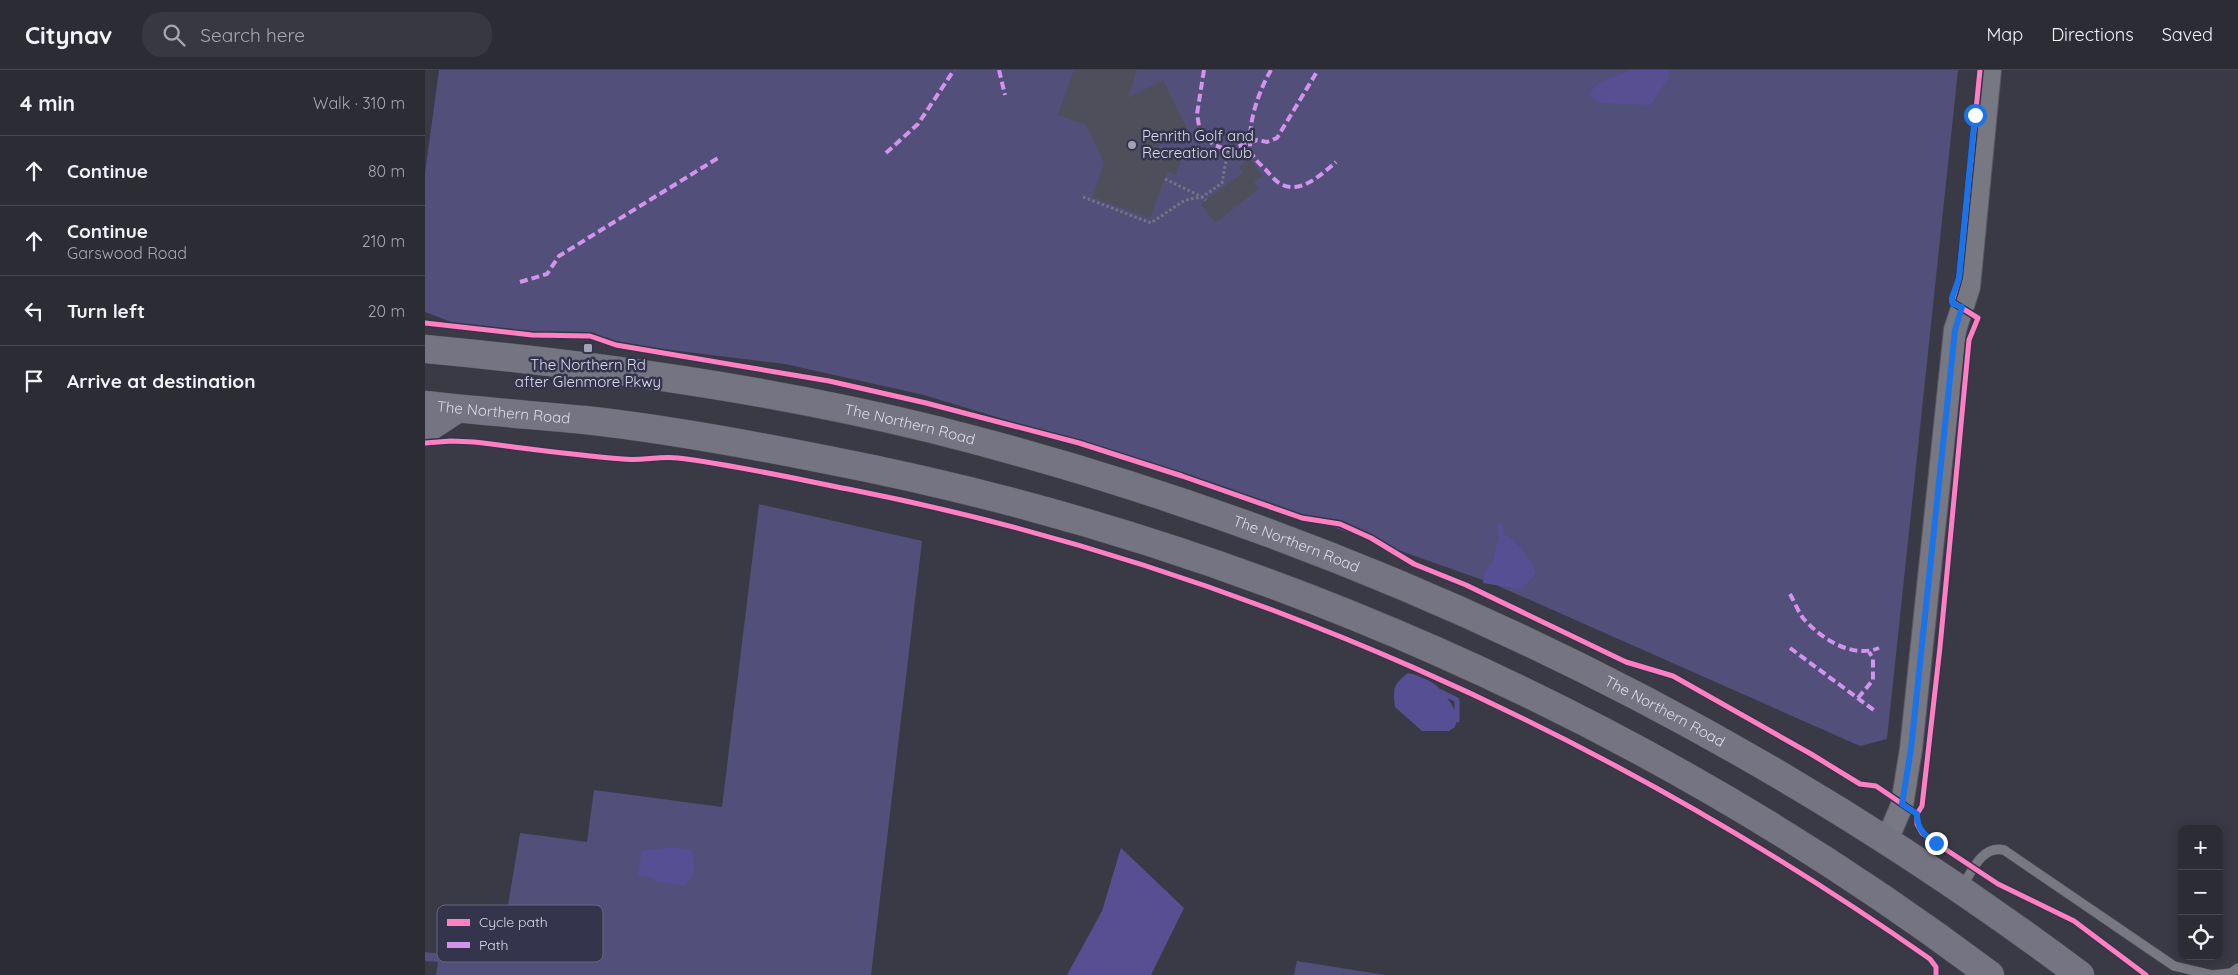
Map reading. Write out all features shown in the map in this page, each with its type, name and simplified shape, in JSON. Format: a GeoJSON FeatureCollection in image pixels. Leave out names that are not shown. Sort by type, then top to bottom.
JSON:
{"type":"FeatureCollection","features":[{"type":"Feature","properties":{"kind":"highway","name":"The Northern Road"},"geometry":{"type":"LineString","coordinates":[[425,349],[537,359],[645,374],[801,401],[931,429],[1084,471],[1185,503],[1383,577],[1575,663],[1644,698],[1788,779],[1887,840],[1961,889],[2080,975]]}},
{"type":"Feature","properties":{"kind":"highway","name":"The Northern Road"},"geometry":{"type":"LineString","coordinates":[[425,405],[597,422],[842,462],[936,483],[1049,512],[1164,546],[1269,584],[1441,653],[1655,759],[1749,813],[1863,883],[1990,975]]}},
{"type":"Feature","properties":{"kind":"highway"},"geometry":{"type":"LineString","coordinates":[[425,430],[457,409]]}},
{"type":"Feature","properties":{"kind":"street"},"geometry":{"type":"LineString","coordinates":[[1887,840],[1902,805],[1911,749],[1955,330],[1969,287],[1990,70]]}},
{"type":"Feature","properties":{"kind":"lane"},"geometry":{"type":"LineString","coordinates":[[1961,889],[1985,854],[1991,850],[2004,850],[2167,962],[2202,974],[2224,975],[2237,971]]}},
{"type":"Feature","properties":{"kind":"path"},"geometry":{"type":"LineString","coordinates":[[1083,197],[1151,223],[1185,200],[1202,197],[1222,183],[1228,150]]}},
{"type":"Feature","properties":{"kind":"path"},"geometry":{"type":"LineString","coordinates":[[1165,178],[1206,200]]}},
{"type":"Feature","properties":{"kind":"shaded area"},"geometry":{"type":"Polygon","coordinates":[[[439,70],[1958,70],[1887,739],[1860,746],[1494,584],[1172,470],[924,395],[785,364],[454,323],[425,312],[425,173],[439,70]]]}},
{"type":"Feature","properties":{"kind":"shaded area"},"geometry":{"type":"Polygon","coordinates":[[[1632,70],[1670,70],[1668,79],[1650,105],[1599,103],[1589,94],[1599,83],[1632,70]]]}},
{"type":"Feature","properties":{"kind":"shaded area"},"geometry":{"type":"Polygon","coordinates":[[[759,504],[922,541],[871,975],[436,975],[438,962],[603,962],[603,905],[508,905],[520,833],[587,842],[594,790],[722,807],[759,504]]]}},
{"type":"Feature","properties":{"kind":"shaded area"},"geometry":{"type":"Polygon","coordinates":[[[1499,535],[1507,535],[1521,548],[1536,571],[1531,580],[1520,589],[1483,583],[1484,573],[1493,561],[1499,535]]]}},
{"type":"Feature","properties":{"kind":"shaded area"},"geometry":{"type":"Polygon","coordinates":[[[1408,673],[1426,679],[1439,688],[1458,715],[1455,727],[1449,731],[1422,731],[1395,707],[1395,687],[1399,680],[1408,673]]]}},
{"type":"Feature","properties":{"kind":"shaded area"},"geometry":{"type":"Polygon","coordinates":[[[672,847],[691,850],[694,870],[688,883],[684,886],[656,881],[651,877],[638,875],[642,851],[672,847]]]}},
{"type":"Feature","properties":{"kind":"shaded area"},"geometry":{"type":"Polygon","coordinates":[[[1121,848],[1184,908],[1151,975],[1067,975],[1102,911],[1121,848]]]}},
{"type":"Feature","properties":{"kind":"shaded area"},"geometry":{"type":"Polygon","coordinates":[[[425,952],[437,953],[437,962],[425,961],[425,952]]]}},
{"type":"Feature","properties":{"kind":"shaded area"},"geometry":{"type":"Polygon","coordinates":[[[1297,961],[1385,975],[1294,975],[1297,961]]]}},
{"type":"Feature","properties":{"kind":"building","name":"Penrith Golf and Recreation Club"},"geometry":{"type":"Polygon","coordinates":[[[1074,70],[1137,70],[1128,98],[1163,80],[1189,132],[1152,148],[1182,158],[1176,175],[1167,172],[1150,218],[1093,197],[1104,163],[1086,125],[1058,115],[1074,70]]]}},
{"type":"Feature","properties":{"kind":"building"},"geometry":{"type":"Polygon","coordinates":[[[1250,158],[1262,176],[1254,182],[1259,189],[1215,223],[1201,204],[1242,173],[1239,167],[1250,158]]]}},
{"type":"Feature","properties":{"kind":"waterway"},"geometry":{"type":"LineString","coordinates":[[1500,525],[1502,541]]}},
{"type":"Feature","properties":{"kind":"waterway"},"geometry":{"type":"LineString","coordinates":[[1441,692],[1457,700],[1457,720]]}},
{"type":"Feature","properties":{"kind":"marked path"},"geometry":{"type":"LineString","coordinates":[[886,153],[918,124],[954,70]]}},
{"type":"Feature","properties":{"kind":"marked path"},"geometry":{"type":"LineString","coordinates":[[999,70],[1005,95]]}},
{"type":"Feature","properties":{"kind":"marked path"},"geometry":{"type":"LineString","coordinates":[[1204,70],[1197,114],[1200,132],[1214,145],[1228,150],[1257,140],[1267,142],[1277,138],[1318,70]]}},
{"type":"Feature","properties":{"kind":"marked path"},"geometry":{"type":"LineString","coordinates":[[1271,70],[1259,96],[1251,125],[1250,148],[1255,158],[1277,182],[1294,187],[1317,178],[1336,162]]}},
{"type":"Feature","properties":{"kind":"marked path"},"geometry":{"type":"LineString","coordinates":[[520,282],[547,274],[559,256],[718,158]]}},
{"type":"Feature","properties":{"kind":"marked path"},"geometry":{"type":"LineString","coordinates":[[1790,594],[1803,618],[1827,639],[1837,645],[1858,651],[1869,651],[1879,648]]}},
{"type":"Feature","properties":{"kind":"marked path"},"geometry":{"type":"LineString","coordinates":[[1790,648],[1875,711]]}},
{"type":"Feature","properties":{"kind":"marked path"},"geometry":{"type":"LineString","coordinates":[[1858,698],[1873,680],[1873,658],[1869,652]]}},
{"type":"Feature","properties":{"kind":"cycle path"},"geometry":{"type":"LineString","coordinates":[[1917,814],[1922,806],[1940,647],[1969,340],[1978,318],[1952,302],[1959,278],[1980,70]]}},
{"type":"Feature","properties":{"kind":"cycle path"},"geometry":{"type":"LineString","coordinates":[[425,323],[532,335],[590,336],[616,345],[829,381],[926,403],[1079,443],[1182,476],[1302,518],[1340,524],[1371,538],[1414,564],[1466,585],[1626,662],[1673,676],[1860,784],[1876,786],[1917,814],[1917,824],[1922,833],[1936,843],[1998,884],[2074,921],[2146,975]]}},
{"type":"Feature","properties":{"kind":"cycle path"},"geometry":{"type":"LineString","coordinates":[[425,443],[474,442],[630,459],[678,458],[785,476],[993,522],[1135,563],[1276,611],[1413,667],[1547,731],[1679,800],[1806,877],[1930,959],[1936,967],[1936,975]]}},
{"type":"Feature","properties":{"kind":"place","name":"Penrith Golf and Recreation Club"},"geometry":{"type":"Point","coordinates":[1132,145]}},
{"type":"Feature","properties":{"kind":"place","name":"The Northern Rd after Glenmore Pkwy"},"geometry":{"type":"Point","coordinates":[588,348]}},
{"type":"Feature","properties":{"kind":"route"},"geometry":{"type":"LineString","coordinates":[[1936,843],[1922,833],[1917,824],[1917,814],[1902,804],[1911,749],[1955,330],[1962,307],[1953,304],[1952,298],[1959,278],[1960,251],[1975,115]]}}]}
